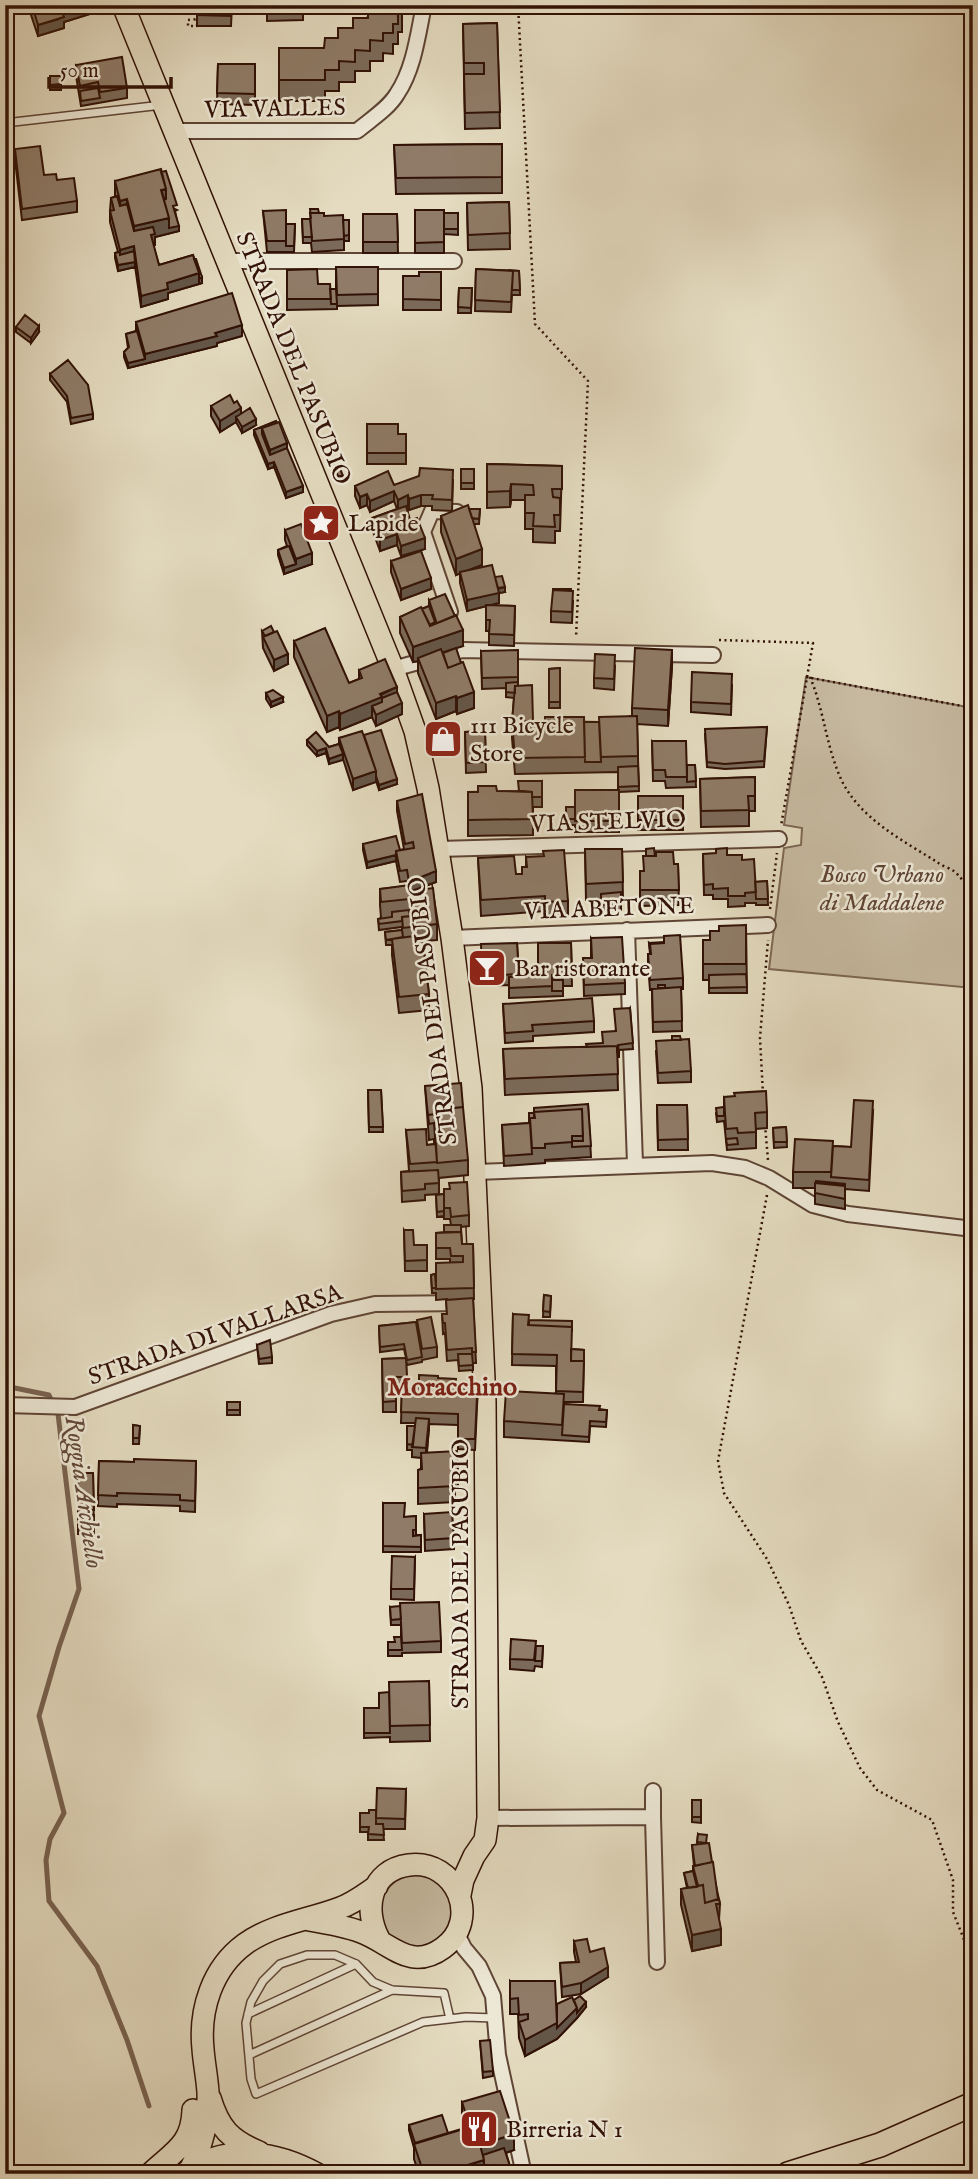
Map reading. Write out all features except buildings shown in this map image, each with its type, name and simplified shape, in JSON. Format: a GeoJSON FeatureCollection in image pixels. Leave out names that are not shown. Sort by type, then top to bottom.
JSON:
{"type":"FeatureCollection","features":[{"type":"Feature","properties":{"kind":"highway"},"geometry":{"type":"LineString","coordinates":[[788,2174],[880,2145],[973,2104]]}},
{"type":"Feature","properties":{"kind":"main road","name":"STRADA DEL PASUBIO"},"geometry":{"type":"LineString","coordinates":[[122,5],[393,669],[415,731],[439,849],[471,1088],[485,1415],[488,1818],[485,1840],[463,1880],[460,1895],[461,1921],[457,1934]]}},
{"type":"Feature","properties":{"kind":"main road"},"geometry":{"type":"LineString","coordinates":[[150,2174],[178,2151],[190,2130],[193,2099],[191,2014],[198,1990],[218,1958],[274,1928],[343,1907],[377,1886],[396,1869],[408,1865],[434,1868],[458,1865],[474,1856]]}},
{"type":"Feature","properties":{"kind":"main road"},"geometry":{"type":"LineString","coordinates":[[434,1868],[454,1884],[460,1895]]}},
{"type":"Feature","properties":{"kind":"main road"},"geometry":{"type":"LineString","coordinates":[[377,1886],[369,1913],[372,1927],[379,1939],[391,1950],[406,1956],[422,1957],[437,1952],[457,1934]]}},
{"type":"Feature","properties":{"kind":"main road"},"geometry":{"type":"LineString","coordinates":[[304,1920],[345,1926],[379,1939]]}},
{"type":"Feature","properties":{"kind":"main road"},"geometry":{"type":"LineString","coordinates":[[188,2172],[203,2136],[208,2093],[202,2030],[207,1998],[225,1963],[243,1945]]}},
{"type":"Feature","properties":{"kind":"main road"},"geometry":{"type":"LineString","coordinates":[[208,2093],[221,2126],[232,2138],[264,2154]]}},
{"type":"Feature","properties":{"kind":"main road"},"geometry":{"type":"LineString","coordinates":[[188,2172],[214,2159],[238,2154],[264,2154],[292,2160],[317,2174]]}},
{"type":"Feature","properties":{"kind":"street","name":"VIA VALLES"},"geometry":{"type":"LineString","coordinates":[[173,131],[356,131],[380,113],[397,94],[413,58],[424,5]]}},
{"type":"Feature","properties":{"kind":"street"},"geometry":{"type":"LineString","coordinates":[[227,261],[454,261]]}},
{"type":"Feature","properties":{"kind":"street"},"geometry":{"type":"LineString","coordinates":[[458,638],[423,532],[432,511],[457,512],[463,516]]}},
{"type":"Feature","properties":{"kind":"street"},"geometry":{"type":"LineString","coordinates":[[393,669],[458,638],[713,655]]}},
{"type":"Feature","properties":{"kind":"street","name":"VIA STELVIO"},"geometry":{"type":"LineString","coordinates":[[439,849],[779,839]]}},
{"type":"Feature","properties":{"kind":"street","name":"VIA ABETONE"},"geometry":{"type":"LineString","coordinates":[[452,938],[768,925]]}},
{"type":"Feature","properties":{"kind":"street"},"geometry":{"type":"LineString","coordinates":[[627,930],[635,1164]]}},
{"type":"Feature","properties":{"kind":"street"},"geometry":{"type":"LineString","coordinates":[[476,1172],[712,1163],[745,1168],[769,1178],[813,1205],[848,1214],[973,1229]]}},
{"type":"Feature","properties":{"kind":"street","name":"STRADA DI VALLARSA"},"geometry":{"type":"LineString","coordinates":[[5,1405],[75,1407],[331,1314],[375,1304],[482,1303]]}},
{"type":"Feature","properties":{"kind":"street"},"geometry":{"type":"LineString","coordinates":[[653,1791],[657,1962]]}},
{"type":"Feature","properties":{"kind":"street"},"geometry":{"type":"LineString","coordinates":[[488,1818],[653,1817]]}},
{"type":"Feature","properties":{"kind":"street"},"geometry":{"type":"LineString","coordinates":[[457,1934],[464,1948],[479,1966],[492,1996],[498,2055],[523,2170]]}},
{"type":"Feature","properties":{"kind":"street"},"geometry":{"type":"LineString","coordinates":[[437,1952],[459,1957],[479,1966]]}},
{"type":"Feature","properties":{"kind":"lane"},"geometry":{"type":"LineString","coordinates":[[5,123],[162,104]]}},
{"type":"Feature","properties":{"kind":"lane"},"geometry":{"type":"LineString","coordinates":[[450,2019],[444,1993],[392,1990],[373,1982],[356,1964],[335,1955],[307,1955],[280,1964],[263,1981],[251,2002],[246,2023],[251,2078],[256,2094],[423,2022],[495,2018]]}},
{"type":"Feature","properties":{"kind":"lane"},"geometry":{"type":"LineString","coordinates":[[248,2014],[356,1964]]}},
{"type":"Feature","properties":{"kind":"lane"},"geometry":{"type":"LineString","coordinates":[[250,2054],[392,1990]]}},
{"type":"Feature","properties":{"kind":"path"},"geometry":{"type":"LineString","coordinates":[[518,5],[534,324],[588,381],[574,637],[588,637]]}},
{"type":"Feature","properties":{"kind":"path"},"geometry":{"type":"LineString","coordinates":[[707,640],[813,643],[779,839],[768,925],[760,1038],[764,1100]]}},
{"type":"Feature","properties":{"kind":"path"},"geometry":{"type":"LineString","coordinates":[[808,677],[973,708]]}},
{"type":"Feature","properties":{"kind":"path"},"geometry":{"type":"LineString","coordinates":[[808,677],[819,699],[825,736],[842,780],[857,806],[886,829],[954,871],[973,892]]}},
{"type":"Feature","properties":{"kind":"path"},"geometry":{"type":"LineString","coordinates":[[765,1125],[769,1178],[766,1211],[718,1461],[724,1493],[767,1559],[789,1605],[802,1641],[822,1677],[838,1722],[860,1768],[877,1790],[932,1820],[953,1880],[953,1912],[973,1962]]}},
{"type":"Feature","properties":{"kind":"green space","name":"Bosco Urbano di Maddalene"},"geometry":{"type":"Polygon","coordinates":[[[806,677],[973,708],[973,988],[769,969],[784,848],[801,845],[802,828],[784,825],[806,677]]]}},
{"type":"Feature","properties":{"kind":"green space"},"geometry":{"type":"Polygon","coordinates":[[[416,1875],[436,1881],[446,1891],[452,1911],[446,1931],[436,1941],[416,1947],[396,1941],[386,1931],[380,1911],[386,1891],[396,1881],[416,1875]]]}},
{"type":"Feature","properties":{"kind":"waterway","name":"Roggia Archiello"},"geometry":{"type":"LineString","coordinates":[[5,1386],[49,1395],[58,1414],[79,1589],[39,1716],[64,1813],[50,1839],[46,1860],[49,1901],[97,1966],[127,2040],[149,2106]]}},
{"type":"Feature","properties":{"kind":"place","name":"Lapide"},"geometry":{"type":"Point","coordinates":[321,523]}},
{"type":"Feature","properties":{"kind":"place","name":"111 Bicycle Store"},"geometry":{"type":"Point","coordinates":[443,739]}},
{"type":"Feature","properties":{"kind":"place","name":"Bar ristorante"},"geometry":{"type":"Point","coordinates":[487,968]}},
{"type":"Feature","properties":{"kind":"place","name":"Birreria N 1"},"geometry":{"type":"Point","coordinates":[479,2129]}},
{"type":"Feature","properties":{"kind":"district","name":"Moracchino"},"geometry":{"type":"Point","coordinates":[452,1386]}}]}
